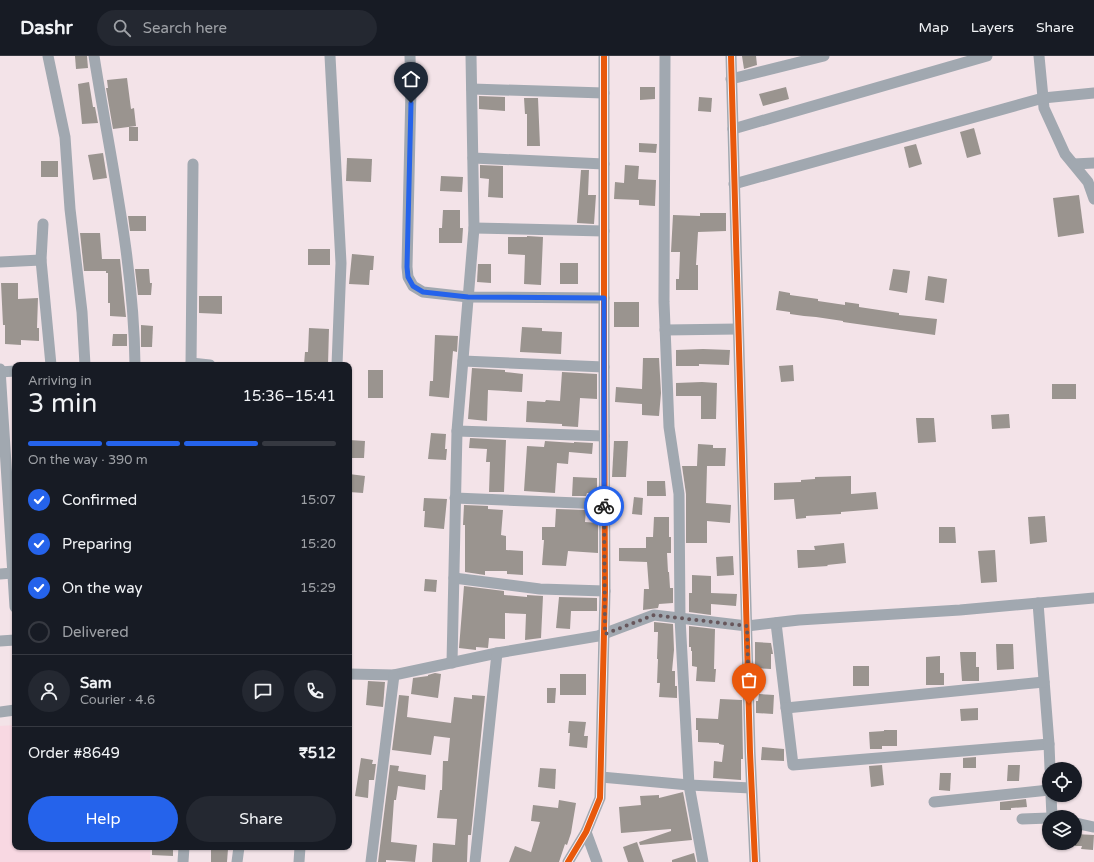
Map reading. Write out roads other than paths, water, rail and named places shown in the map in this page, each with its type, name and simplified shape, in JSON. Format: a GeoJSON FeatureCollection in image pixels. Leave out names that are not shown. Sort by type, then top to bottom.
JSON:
{"type":"FeatureCollection","features":[{"type":"Feature","properties":{"kind":"street"},"geometry":{"type":"LineString","coordinates":[[48,56],[65,137],[70,210],[82,312],[85,362]]}},
{"type":"Feature","properties":{"kind":"street"},"geometry":{"type":"LineString","coordinates":[[94,56],[126,250],[134,322],[135,362]]}},
{"type":"Feature","properties":{"kind":"street"},"geometry":{"type":"LineString","coordinates":[[330,56],[340,263],[336,362]]}},
{"type":"Feature","properties":{"kind":"street"},"geometry":{"type":"LineString","coordinates":[[410,56],[411,88],[408,277],[413,286],[423,292],[468,297],[604,298]]}},
{"type":"Feature","properties":{"kind":"street"},"geometry":{"type":"LineString","coordinates":[[452,663],[457,431],[474,228],[471,56]]}},
{"type":"Feature","properties":{"kind":"street"},"geometry":{"type":"LineString","coordinates":[[568,862],[586,832],[600,798],[601,777],[605,634],[604,56]]}},
{"type":"Feature","properties":{"kind":"street"},"geometry":{"type":"LineString","coordinates":[[665,56],[665,330],[669,426],[679,494],[680,618],[689,784],[703,862]]}},
{"type":"Feature","properties":{"kind":"street"},"geometry":{"type":"LineString","coordinates":[[730,56],[751,788],[755,862]]}},
{"type":"Feature","properties":{"kind":"street"},"geometry":{"type":"LineString","coordinates":[[731,79],[824,56]]}},
{"type":"Feature","properties":{"kind":"street"},"geometry":{"type":"LineString","coordinates":[[733,130],[988,56]]}},
{"type":"Feature","properties":{"kind":"street"},"geometry":{"type":"LineString","coordinates":[[1039,56],[1044,108],[1065,154],[1091,183],[1094,199]]}},
{"type":"Feature","properties":{"kind":"street"},"geometry":{"type":"LineString","coordinates":[[472,89],[604,93]]}},
{"type":"Feature","properties":{"kind":"street"},"geometry":{"type":"LineString","coordinates":[[734,184],[1043,98],[1094,93]]}},
{"type":"Feature","properties":{"kind":"street"},"geometry":{"type":"LineString","coordinates":[[473,158],[604,164]]}},
{"type":"Feature","properties":{"kind":"street"},"geometry":{"type":"LineString","coordinates":[[1074,164],[1094,163]]}},
{"type":"Feature","properties":{"kind":"street"},"geometry":{"type":"LineString","coordinates":[[191,362],[193,164]]}},
{"type":"Feature","properties":{"kind":"street"},"geometry":{"type":"LineString","coordinates":[[43,224],[41,260],[51,362]]}},
{"type":"Feature","properties":{"kind":"street"},"geometry":{"type":"LineString","coordinates":[[474,228],[604,231]]}},
{"type":"Feature","properties":{"kind":"street"},"geometry":{"type":"LineString","coordinates":[[0,262],[41,260]]}},
{"type":"Feature","properties":{"kind":"street"},"geometry":{"type":"LineString","coordinates":[[665,330],[738,329]]}},
{"type":"Feature","properties":{"kind":"street"},"geometry":{"type":"LineString","coordinates":[[463,361],[604,367]]}},
{"type":"Feature","properties":{"kind":"street"},"geometry":{"type":"LineString","coordinates":[[12,371],[0,371],[2,445],[12,561]]}},
{"type":"Feature","properties":{"kind":"street"},"geometry":{"type":"LineString","coordinates":[[457,431],[604,436]]}},
{"type":"Feature","properties":{"kind":"street"},"geometry":{"type":"LineString","coordinates":[[455,498],[604,504]]}},
{"type":"Feature","properties":{"kind":"street"},"geometry":{"type":"LineString","coordinates":[[0,574],[12,573]]}},
{"type":"Feature","properties":{"kind":"street"},"geometry":{"type":"LineString","coordinates":[[454,578],[540,589],[605,591]]}},
{"type":"Feature","properties":{"kind":"street"},"geometry":{"type":"LineString","coordinates":[[352,674],[394,675],[497,653],[598,636],[654,615],[747,626],[776,622],[1094,598]]}},
{"type":"Feature","properties":{"kind":"street"},"geometry":{"type":"LineString","coordinates":[[1038,603],[1050,762]]}},
{"type":"Feature","properties":{"kind":"street"},"geometry":{"type":"LineString","coordinates":[[776,622],[793,765],[1049,744]]}},
{"type":"Feature","properties":{"kind":"street"},"geometry":{"type":"LineString","coordinates":[[0,641],[12,640]]}},
{"type":"Feature","properties":{"kind":"street"},"geometry":{"type":"LineString","coordinates":[[475,862],[497,653]]}},
{"type":"Feature","properties":{"kind":"street"},"geometry":{"type":"LineString","coordinates":[[371,862],[394,675]]}},
{"type":"Feature","properties":{"kind":"street"},"geometry":{"type":"LineString","coordinates":[[786,708],[1044,682]]}},
{"type":"Feature","properties":{"kind":"street"},"geometry":{"type":"LineString","coordinates":[[0,712],[12,710]]}},
{"type":"Feature","properties":{"kind":"street"},"geometry":{"type":"LineString","coordinates":[[601,777],[751,788]]}},
{"type":"Feature","properties":{"kind":"street"},"geometry":{"type":"LineString","coordinates":[[934,802],[1042,791]]}},
{"type":"Feature","properties":{"kind":"street"},"geometry":{"type":"LineString","coordinates":[[1022,819],[1042,818]]}},
{"type":"Feature","properties":{"kind":"street"},"geometry":{"type":"LineString","coordinates":[[1082,824],[1094,827]]}},
{"type":"Feature","properties":{"kind":"street"},"geometry":{"type":"LineString","coordinates":[[586,832],[597,862]]}},
{"type":"Feature","properties":{"kind":"street"},"geometry":{"type":"LineString","coordinates":[[183,862],[184,850]]}},
{"type":"Feature","properties":{"kind":"street"},"geometry":{"type":"LineString","coordinates":[[237,862],[238,850]]}},
{"type":"Feature","properties":{"kind":"street"},"geometry":{"type":"LineString","coordinates":[[299,862],[300,850]]}}]}
